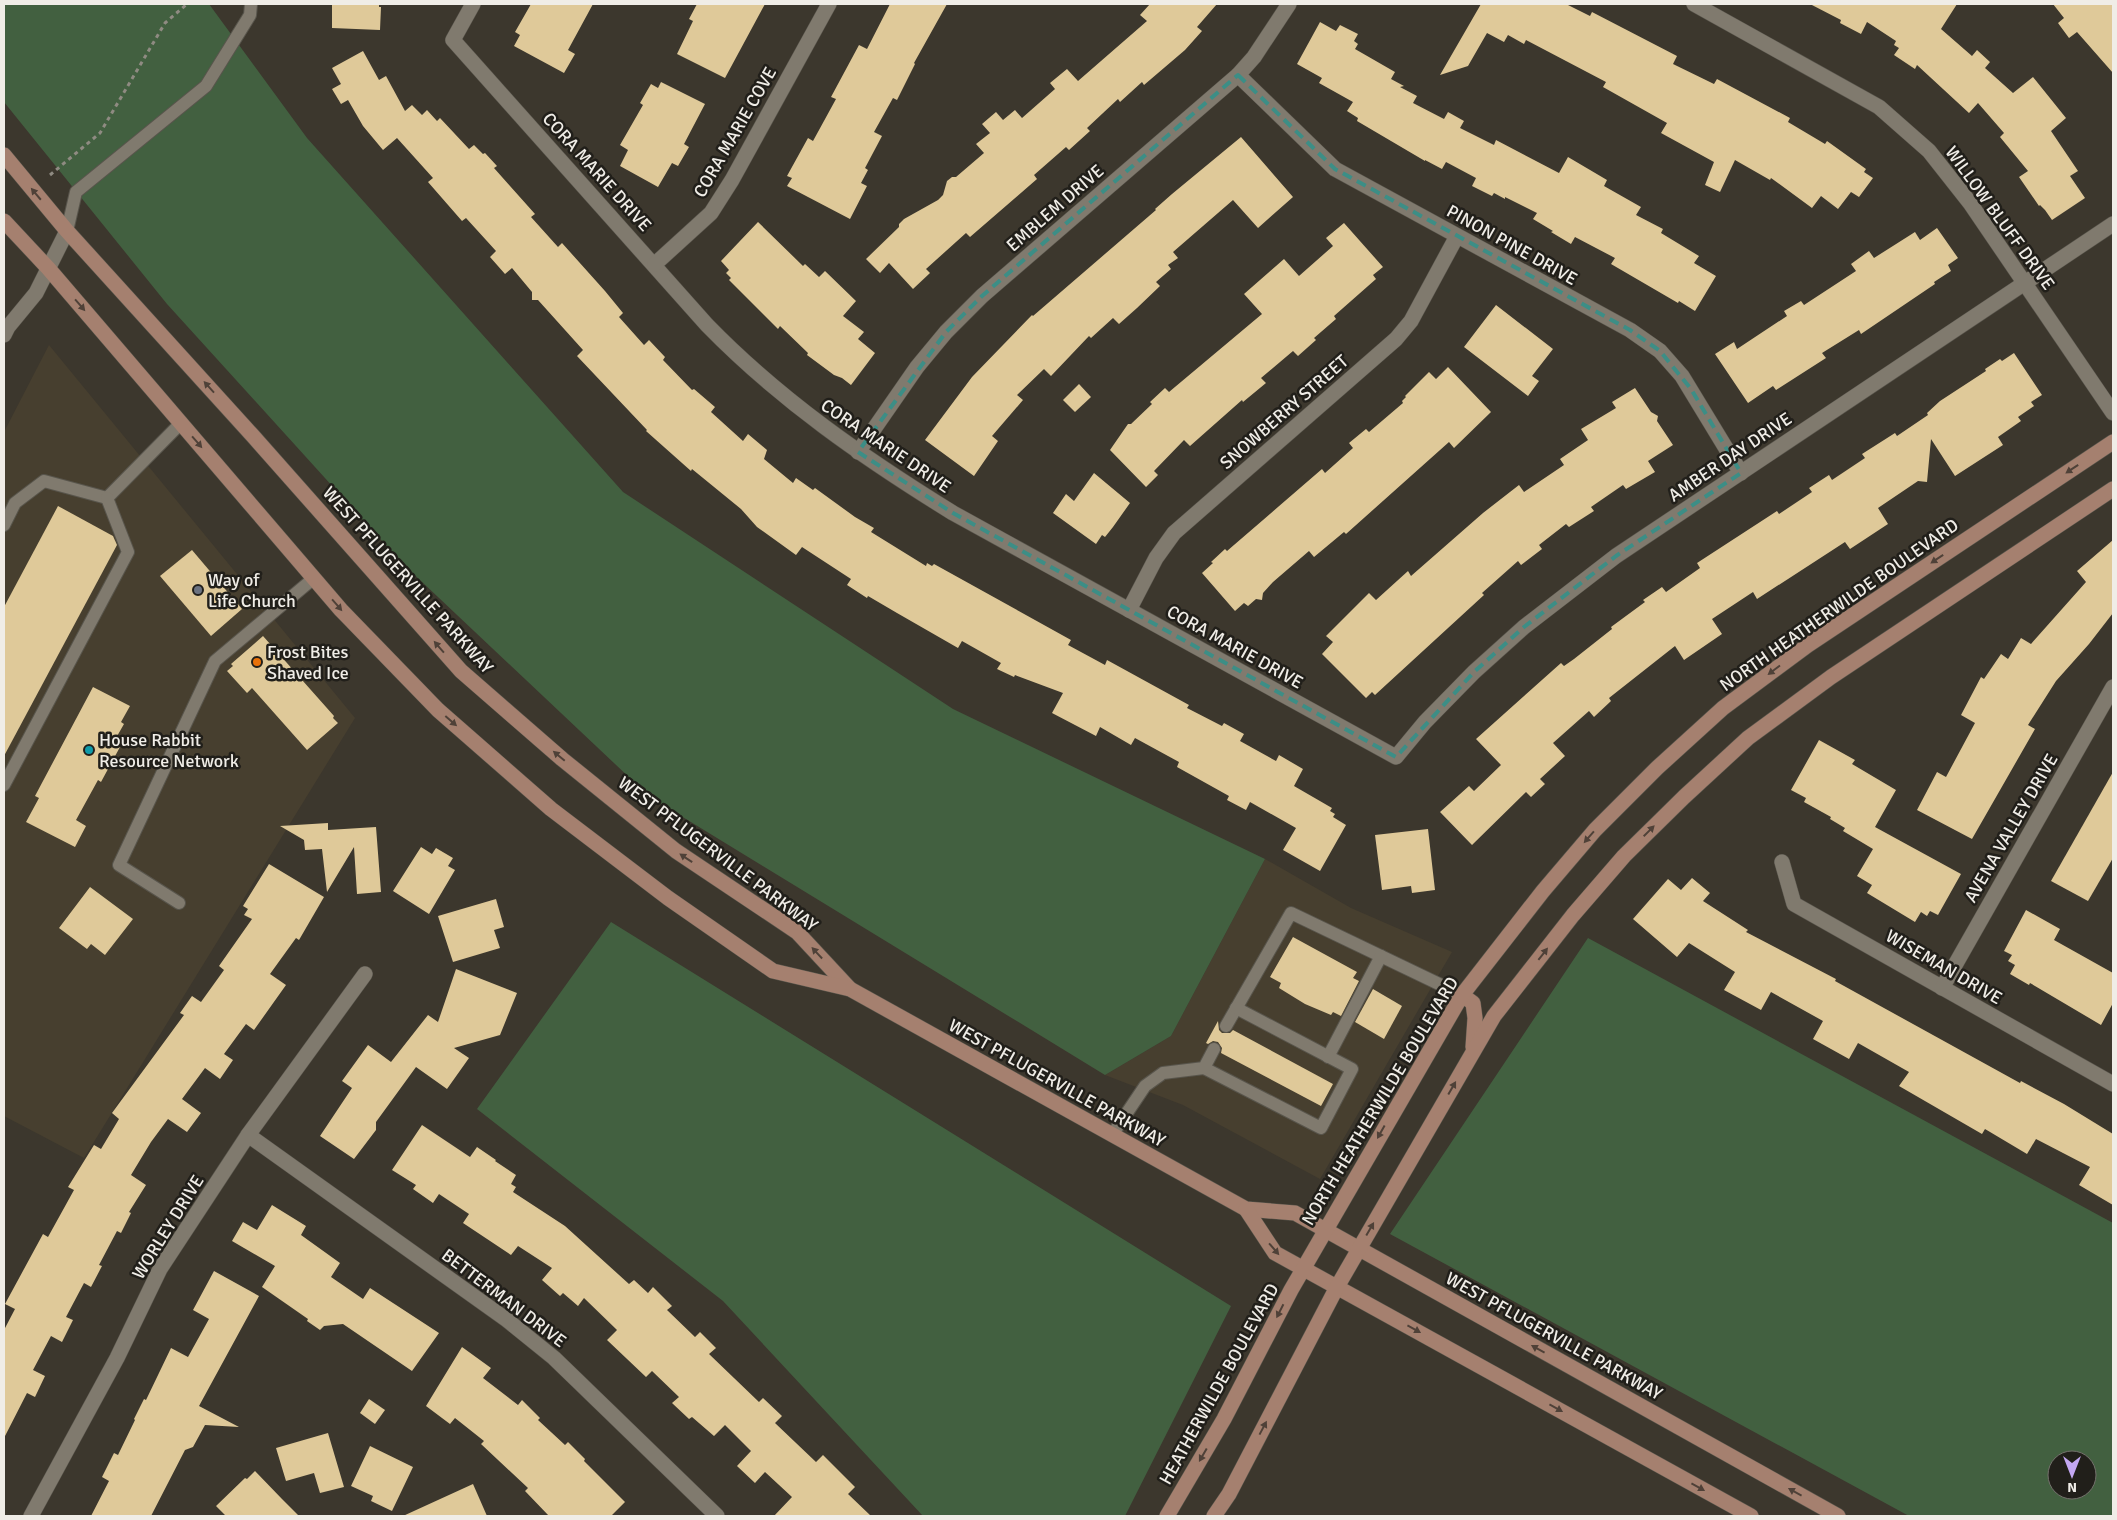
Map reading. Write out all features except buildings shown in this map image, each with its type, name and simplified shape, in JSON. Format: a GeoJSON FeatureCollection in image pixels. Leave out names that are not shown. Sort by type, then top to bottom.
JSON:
{"type":"FeatureCollection","features":[{"type":"Feature","properties":{"kind":"main road","name":"WEST PFLUGERVILLE PARKWAY"},"geometry":{"type":"LineString","coordinates":[[4,155],[67,231],[253,436],[461,671],[562,759],[676,851],[797,932],[850,989]]}},
{"type":"Feature","properties":{"kind":"main road","name":"WEST PFLUGERVILLE PARKWAY"},"geometry":{"type":"LineString","coordinates":[[4,221],[48,268],[341,610],[438,710],[551,809],[668,898],[773,971],[850,989],[1246,1209],[1295,1213],[1838,1516]]}},
{"type":"Feature","properties":{"kind":"main road","name":"NORTH HEATHERWILDE BOULEVARD"},"geometry":{"type":"LineString","coordinates":[[1303,1269],[1462,994],[1543,891],[1595,830],[1657,768],[1723,708],[1808,645],[2113,442]]}},
{"type":"Feature","properties":{"kind":"main road"},"geometry":{"type":"LineString","coordinates":[[1214,1516],[1233,1485],[1359,1249],[1494,1016],[1573,915],[1624,856],[1748,738],[1831,677],[2113,489]]}},
{"type":"Feature","properties":{"kind":"main road"},"geometry":{"type":"LineString","coordinates":[[1462,994],[1473,1003],[1475,1018],[1473,1051]]}},
{"type":"Feature","properties":{"kind":"main road","name":"WEST PFLUGERVILLE PARKWAY"},"geometry":{"type":"LineString","coordinates":[[1246,1209],[1275,1253],[1751,1516]]}},
{"type":"Feature","properties":{"kind":"main road","name":"HEATHERWILDE BOULEVARD"},"geometry":{"type":"LineString","coordinates":[[1167,1516],[1224,1419],[1303,1269]]}},
{"type":"Feature","properties":{"kind":"street","name":"CORA MARIE DRIVE"},"geometry":{"type":"LineString","coordinates":[[473,4],[453,40],[655,264],[707,325],[732,351],[795,406],[858,452],[952,513],[1396,756]]}},
{"type":"Feature","properties":{"kind":"street","name":"CORA MARIE COVE"},"geometry":{"type":"LineString","coordinates":[[655,264],[711,213],[732,180],[829,4]]}},
{"type":"Feature","properties":{"kind":"street","name":"EMBLEM DRIVE"},"geometry":{"type":"LineString","coordinates":[[858,452],[918,367],[946,332],[982,296],[1238,75],[1254,57],[1289,4]]}},
{"type":"Feature","properties":{"kind":"street","name":"WILLOW BLUFF DRIVE"},"geometry":{"type":"LineString","coordinates":[[1694,4],[1879,106],[1934,158],[1970,203],[2113,413]]}},
{"type":"Feature","properties":{"kind":"street","name":"PINON PINE DRIVE"},"geometry":{"type":"LineString","coordinates":[[1238,75],[1335,169],[1630,330],[1660,351],[1692,389],[1740,472]]}},
{"type":"Feature","properties":{"kind":"street","name":"AMBER DAY DRIVE"},"geometry":{"type":"LineString","coordinates":[[1396,756],[1425,722],[1474,672],[1524,627],[1616,556],[2113,224]]}},
{"type":"Feature","properties":{"kind":"street"},"geometry":{"type":"LineString","coordinates":[[4,335],[8,327],[36,293],[67,231]]}},
{"type":"Feature","properties":{"kind":"street","name":"SNOWBERRY STREET"},"geometry":{"type":"LineString","coordinates":[[1129,610],[1156,558],[1174,532],[1396,339],[1411,321],[1457,236]]}},
{"type":"Feature","properties":{"kind":"street","name":"AVENA VALLEY DRIVE"},"geometry":{"type":"LineString","coordinates":[[1942,988],[2113,688]]}},
{"type":"Feature","properties":{"kind":"street","name":"WISEMAN DRIVE"},"geometry":{"type":"LineString","coordinates":[[1782,862],[1794,904],[2113,1084]]}},
{"type":"Feature","properties":{"kind":"street","name":"WORLEY DRIVE"},"geometry":{"type":"LineString","coordinates":[[31,1516],[117,1358],[160,1269],[248,1135],[365,974]]}},
{"type":"Feature","properties":{"kind":"street","name":"BETTERMAN DRIVE"},"geometry":{"type":"LineString","coordinates":[[248,1135],[507,1320],[554,1358],[716,1516]]}},
{"type":"Feature","properties":{"kind":"lane"},"geometry":{"type":"LineString","coordinates":[[67,231],[76,192],[206,86],[250,15],[251,4]]}},
{"type":"Feature","properties":{"kind":"lane"},"geometry":{"type":"LineString","coordinates":[[107,498],[181,422]]}},
{"type":"Feature","properties":{"kind":"lane"},"geometry":{"type":"LineString","coordinates":[[4,525],[15,504],[44,481],[107,498]]}},
{"type":"Feature","properties":{"kind":"lane"},"geometry":{"type":"LineString","coordinates":[[4,785],[128,552],[107,498]]}},
{"type":"Feature","properties":{"kind":"lane"},"geometry":{"type":"LineString","coordinates":[[179,902],[119,865],[215,660],[314,578]]}},
{"type":"Feature","properties":{"kind":"lane"},"geometry":{"type":"LineString","coordinates":[[1226,1026],[1291,913],[1462,994]]}},
{"type":"Feature","properties":{"kind":"lane"},"geometry":{"type":"LineString","coordinates":[[1328,1057],[1381,956]]}},
{"type":"Feature","properties":{"kind":"lane"},"geometry":{"type":"LineString","coordinates":[[1112,1135],[1145,1086],[1157,1077],[1164,1073],[1204,1068],[1321,1128],[1352,1069],[1236,1008]]}},
{"type":"Feature","properties":{"kind":"lane"},"geometry":{"type":"LineString","coordinates":[[1204,1068],[1214,1049]]}},
{"type":"Feature","properties":{"kind":"path"},"geometry":{"type":"LineString","coordinates":[[50,175],[100,133],[164,23],[187,4]]}},
{"type":"Feature","properties":{"kind":"highlighted area"},"geometry":{"type":"Polygon","coordinates":[[[1238,75],[1335,169],[1630,330],[1660,351],[1691,389],[1741,473],[1616,556],[1524,627],[1474,672],[1396,757],[953,513],[858,452],[946,332],[982,296],[1238,75]]]}},
{"type":"Feature","properties":{"kind":"shaded area"},"geometry":{"type":"Polygon","coordinates":[[[49,345],[355,718],[84,1158],[4,1116],[4,432],[49,345]]]}},
{"type":"Feature","properties":{"kind":"shaded area"},"geometry":{"type":"Polygon","coordinates":[[[1265,859],[1351,908],[1452,952],[1320,1179],[1183,1105],[1105,1075],[1171,1036],[1265,859]]]}},
{"type":"Feature","properties":{"kind":"green space"},"geometry":{"type":"Polygon","coordinates":[[[4,4],[209,4],[307,138],[623,492],[953,709],[1265,859],[1171,1036],[1105,1075],[650,797],[403,564],[167,304],[4,102],[4,4]]]}},
{"type":"Feature","properties":{"kind":"green space"},"geometry":{"type":"Polygon","coordinates":[[[611,922],[1231,1306],[1125,1516],[923,1516],[723,1301],[477,1109],[611,922]]]}},
{"type":"Feature","properties":{"kind":"green space"},"geometry":{"type":"Polygon","coordinates":[[[1588,938],[2113,1223],[2113,1516],[1909,1516],[1390,1234],[1588,938]]]}},
{"type":"Feature","properties":{"kind":"place","name":"Way of Life Church"},"geometry":{"type":"Point","coordinates":[198,590]}},
{"type":"Feature","properties":{"kind":"place","name":"Frost Bites Shaved Ice"},"geometry":{"type":"Point","coordinates":[257,662]}},
{"type":"Feature","properties":{"kind":"place","name":"House Rabbit Resource Network"},"geometry":{"type":"Point","coordinates":[89,750]}}]}
